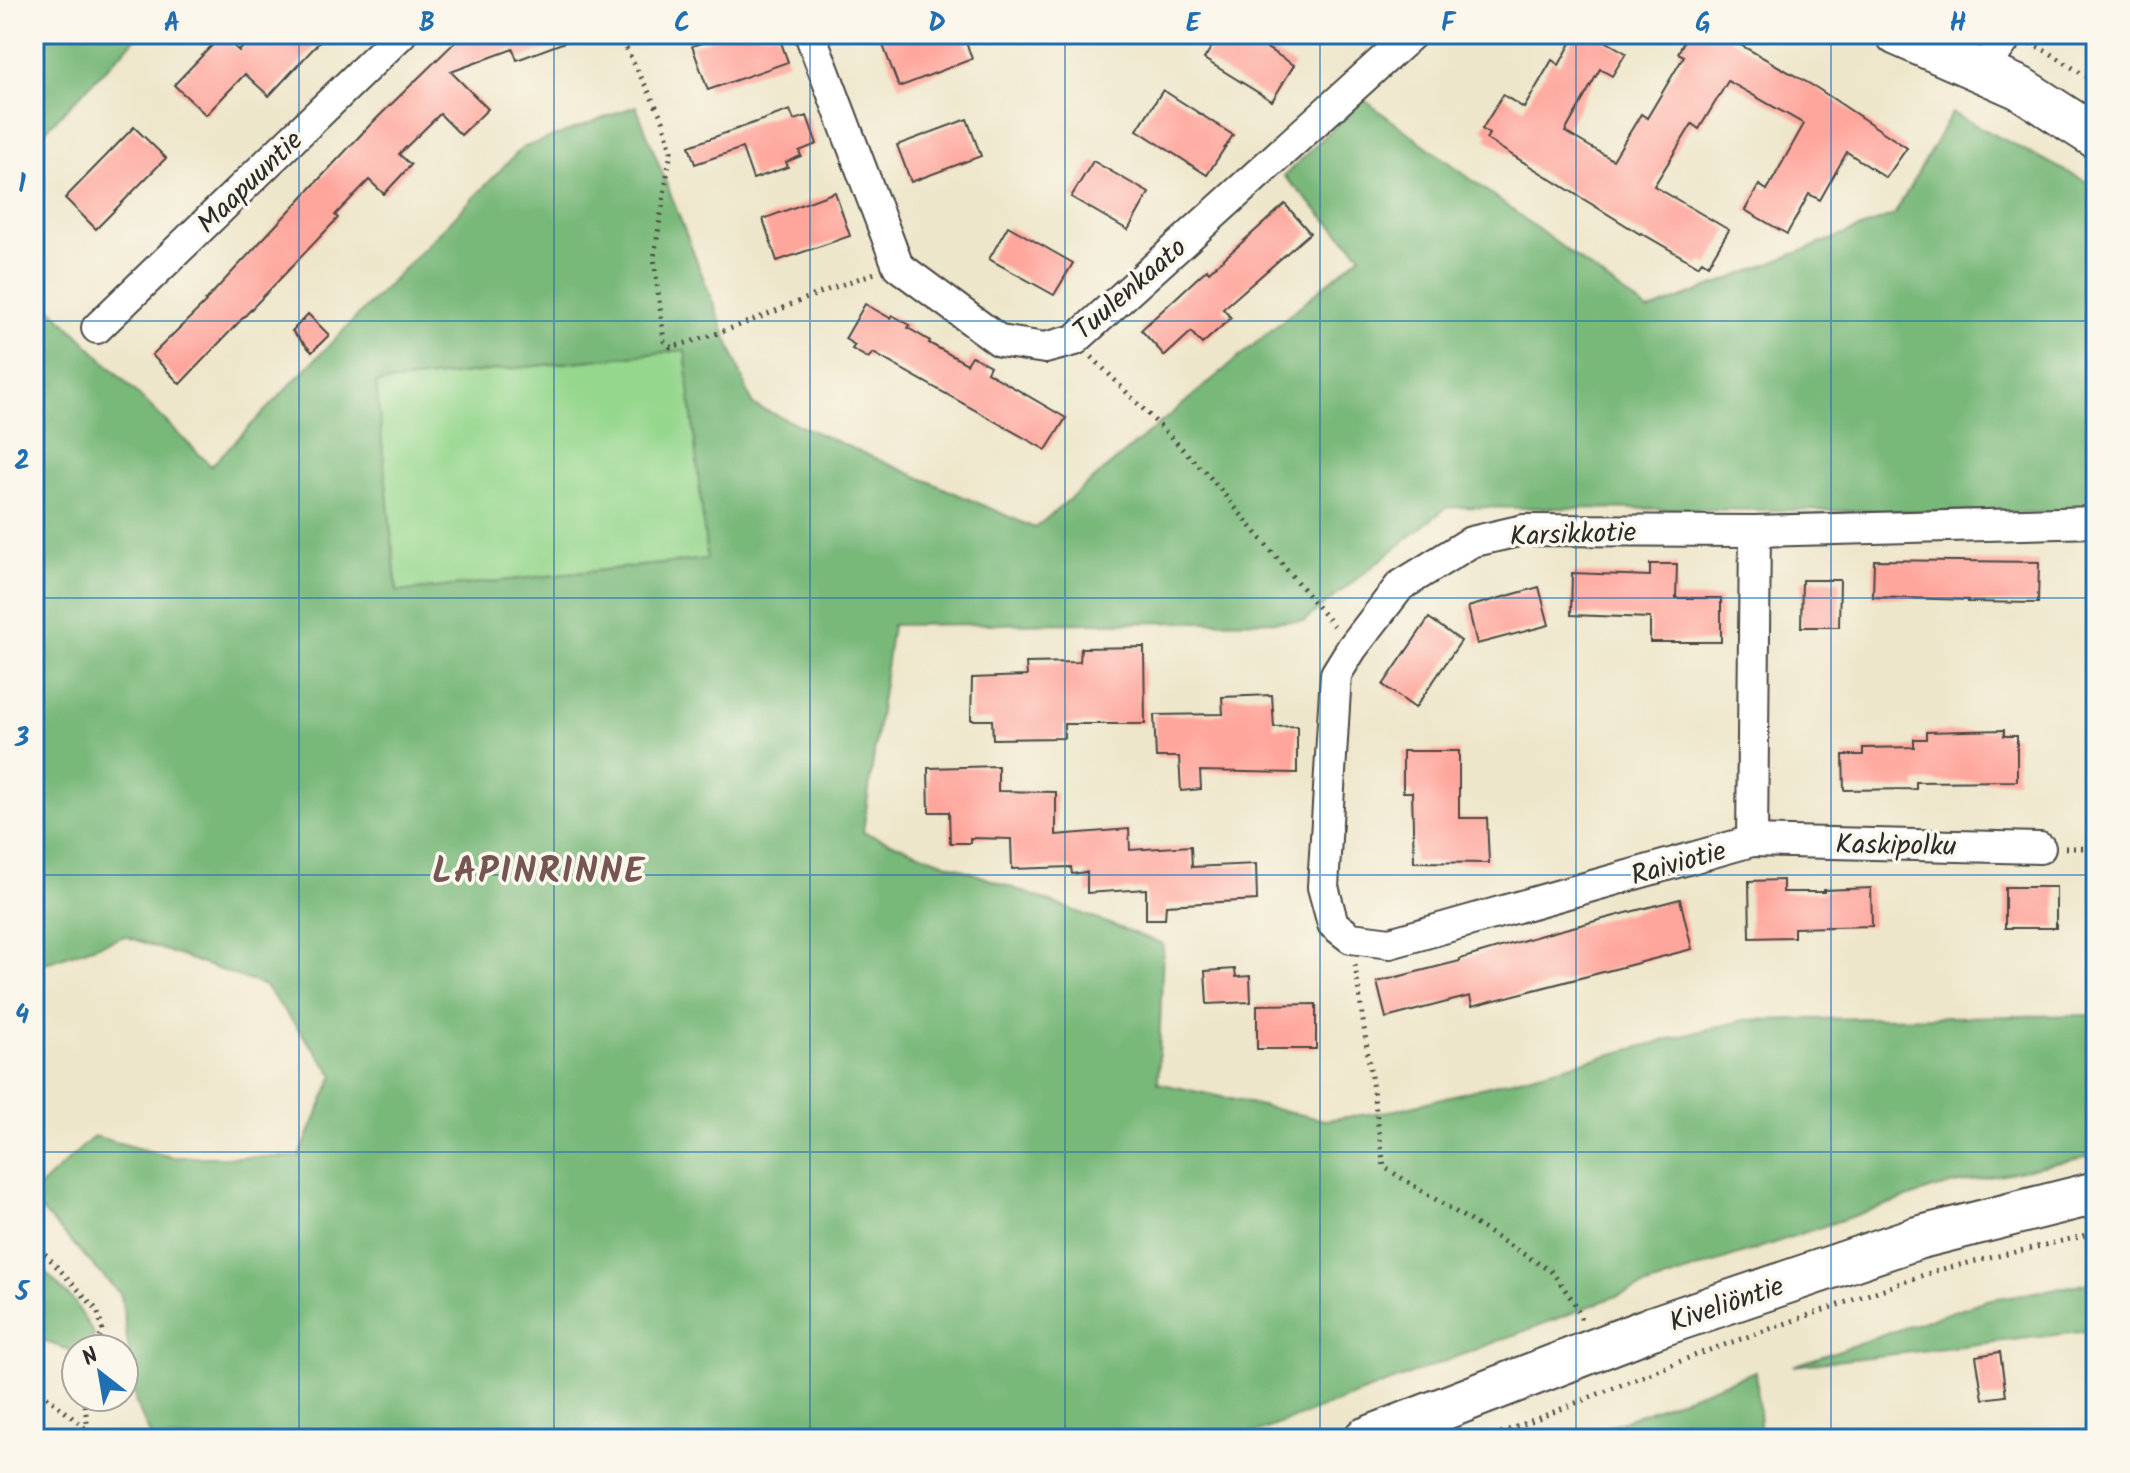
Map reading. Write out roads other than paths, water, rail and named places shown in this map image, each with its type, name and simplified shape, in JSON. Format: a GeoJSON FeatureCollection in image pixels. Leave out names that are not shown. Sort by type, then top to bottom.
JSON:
{"type":"FeatureCollection","features":[{"type":"Feature","properties":{"kind":"street","name":"Maapuuntie"},"geometry":{"type":"LineString","coordinates":[[97,328],[401,34]]}},
{"type":"Feature","properties":{"kind":"street","name":"Tuulenkaato"},"geometry":{"type":"LineString","coordinates":[[810,34],[898,266],[1000,341],[1045,348],[1075,340],[1412,34]]}},
{"type":"Feature","properties":{"kind":"street"},"geometry":{"type":"LineString","coordinates":[[1897,34],[2020,88],[2096,137]]}},
{"type":"Feature","properties":{"kind":"street"},"geometry":{"type":"LineString","coordinates":[[1981,72],[2016,36]]}},
{"type":"Feature","properties":{"kind":"street","name":"Karsikkotie"},"geometry":{"type":"LineString","coordinates":[[1351,938],[1333,924],[1323,887],[1336,674],[1400,586],[1471,542],[1523,530],[1755,531],[2096,522]]}},
{"type":"Feature","properties":{"kind":"street","name":"Raiviotie"},"geometry":{"type":"LineString","coordinates":[[1351,938],[1390,943],[1752,841],[1755,531]]}},
{"type":"Feature","properties":{"kind":"street","name":"Kaskipolku"},"geometry":{"type":"LineString","coordinates":[[1752,841],[2040,848]]}},
{"type":"Feature","properties":{"kind":"street","name":"Kiveliöntie"},"geometry":{"type":"LineString","coordinates":[[1365,1439],[1652,1328],[1917,1238],[2096,1193]]}},
{"type":"Feature","properties":{"kind":"district","name":"LAPINRINNE"},"geometry":{"type":"Point","coordinates":[539,869]}}]}
